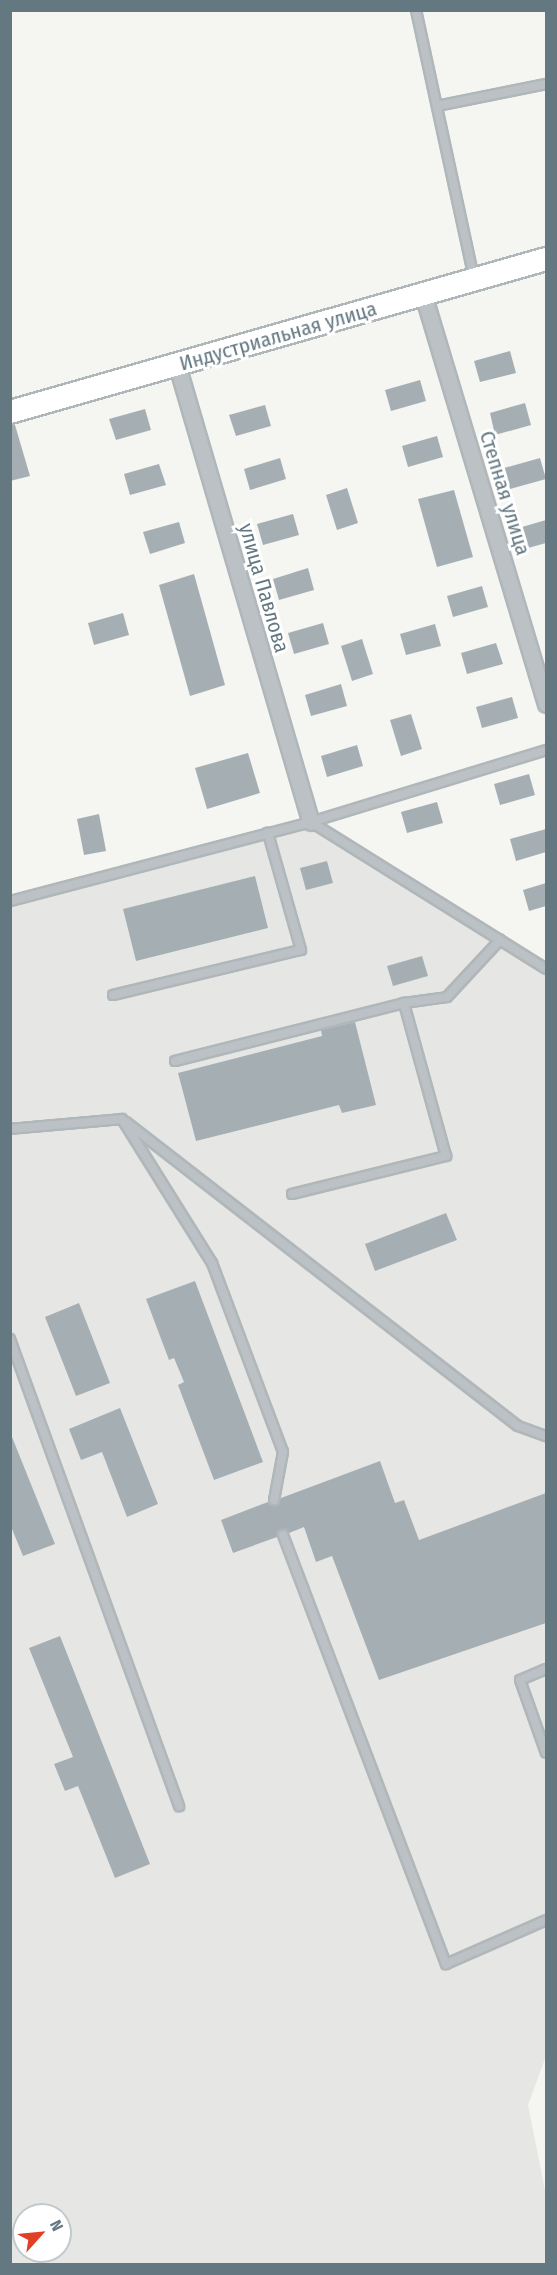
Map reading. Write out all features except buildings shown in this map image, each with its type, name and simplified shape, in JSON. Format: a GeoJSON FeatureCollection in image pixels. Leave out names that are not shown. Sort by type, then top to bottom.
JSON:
{"type":"FeatureCollection","features":[{"type":"Feature","properties":{"kind":"street","name":"Индустриальная улица"},"geometry":{"type":"LineString","coordinates":[[10,412],[546,259]]}},
{"type":"Feature","properties":{"kind":"street","name":"Степная улица"},"geometry":{"type":"LineString","coordinates":[[423,294],[546,704]]}},
{"type":"Feature","properties":{"kind":"street","name":"улица Павлова"},"geometry":{"type":"LineString","coordinates":[[177,365],[311,822]]}},
{"type":"Feature","properties":{"kind":"lane"},"geometry":{"type":"LineString","coordinates":[[416,10],[474,280]]}},
{"type":"Feature","properties":{"kind":"lane"},"geometry":{"type":"LineString","coordinates":[[437,106],[546,84]]}},
{"type":"Feature","properties":{"kind":"lane"},"geometry":{"type":"LineString","coordinates":[[10,901],[311,822],[546,750]]}},
{"type":"Feature","properties":{"kind":"lane"},"geometry":{"type":"LineString","coordinates":[[311,822],[546,969]]}},
{"type":"Feature","properties":{"kind":"lane"},"geometry":{"type":"LineString","coordinates":[[113,995],[301,950],[268,833]]}},
{"type":"Feature","properties":{"kind":"lane"},"geometry":{"type":"LineString","coordinates":[[175,1061],[404,1003],[447,997],[500,940]]}},
{"type":"Feature","properties":{"kind":"lane"},"geometry":{"type":"LineString","coordinates":[[292,1194],[446,1156],[404,1003]]}},
{"type":"Feature","properties":{"kind":"lane"},"geometry":{"type":"LineString","coordinates":[[122,1119],[213,1263],[283,1452],[274,1500]]}},
{"type":"Feature","properties":{"kind":"lane"},"geometry":{"type":"LineString","coordinates":[[10,1129],[122,1119],[518,1426],[546,1436]]}},
{"type":"Feature","properties":{"kind":"lane"},"geometry":{"type":"LineString","coordinates":[[10,1339],[179,1806]]}},
{"type":"Feature","properties":{"kind":"lane"},"geometry":{"type":"LineString","coordinates":[[283,1535],[446,1964],[546,1920]]}},
{"type":"Feature","properties":{"kind":"lane"},"geometry":{"type":"LineString","coordinates":[[546,1669],[519,1680],[546,1753]]}},
{"type":"Feature","properties":{"kind":"shaded area"},"geometry":{"type":"Polygon","coordinates":[[[311,826],[546,973],[546,2056],[528,2105],[546,2195],[546,2264],[11,2264],[11,904],[311,826]]]}}]}
